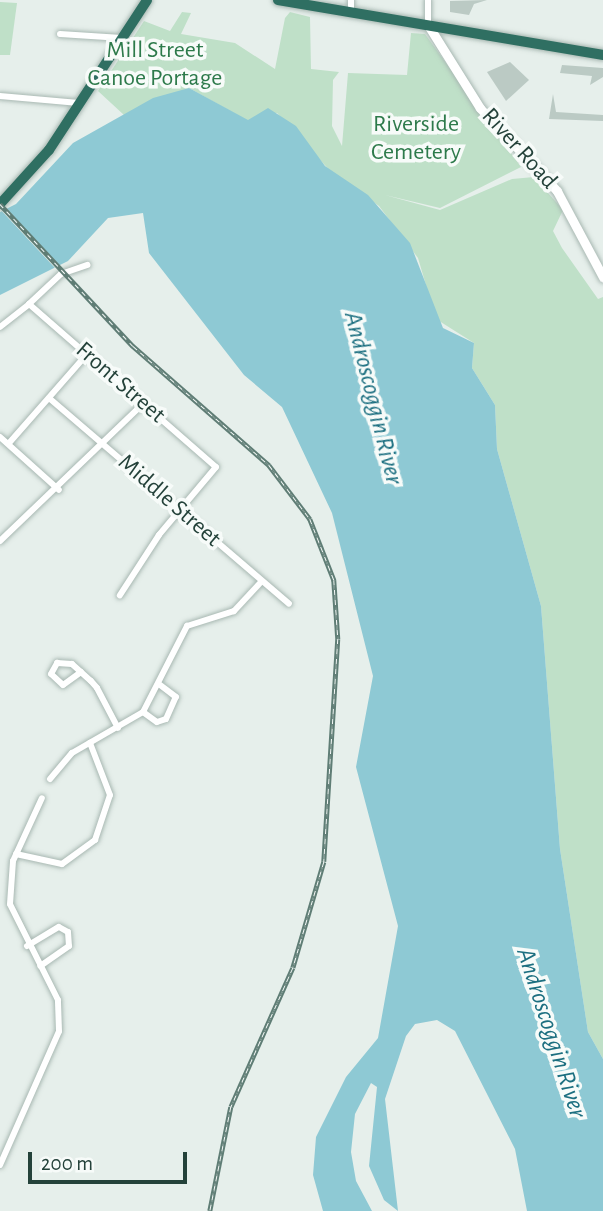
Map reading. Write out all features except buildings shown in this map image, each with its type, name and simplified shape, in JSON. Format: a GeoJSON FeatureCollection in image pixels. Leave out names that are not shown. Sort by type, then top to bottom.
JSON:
{"type":"FeatureCollection","features":[{"type":"Feature","properties":{"kind":"highway"},"geometry":{"type":"LineString","coordinates":[[278,0],[603,55]]}},
{"type":"Feature","properties":{"kind":"highway"},"geometry":{"type":"LineString","coordinates":[[0,204],[81,103],[147,1]]}},
{"type":"Feature","properties":{"kind":"street"},"geometry":{"type":"LineString","coordinates":[[351,0],[351,12]]}},
{"type":"Feature","properties":{"kind":"street"},"geometry":{"type":"LineString","coordinates":[[428,0],[428,25]]}},
{"type":"Feature","properties":{"kind":"street","name":"River Road"},"geometry":{"type":"LineString","coordinates":[[428,25],[480,108],[557,191],[603,277]]}},
{"type":"Feature","properties":{"kind":"street"},"geometry":{"type":"LineString","coordinates":[[60,34],[124,38]]}},
{"type":"Feature","properties":{"kind":"street"},"geometry":{"type":"LineString","coordinates":[[0,96],[81,103]]}},
{"type":"Feature","properties":{"kind":"street"},"geometry":{"type":"LineString","coordinates":[[0,327],[61,274],[87,265]]}},
{"type":"Feature","properties":{"kind":"street","name":"Front Street"},"geometry":{"type":"LineString","coordinates":[[27,306],[87,354],[216,467],[180,509]]}},
{"type":"Feature","properties":{"kind":"street"},"geometry":{"type":"LineString","coordinates":[[10,442],[87,354]]}},
{"type":"Feature","properties":{"kind":"street","name":"Middle Street"},"geometry":{"type":"LineString","coordinates":[[49,398],[289,604]]}},
{"type":"Feature","properties":{"kind":"street"},"geometry":{"type":"LineString","coordinates":[[0,541],[59,490],[143,404]]}},
{"type":"Feature","properties":{"kind":"street"},"geometry":{"type":"LineString","coordinates":[[0,437],[10,442],[59,490]]}},
{"type":"Feature","properties":{"kind":"street"},"geometry":{"type":"LineString","coordinates":[[120,595],[180,509]]}},
{"type":"Feature","properties":{"kind":"street"},"geometry":{"type":"LineString","coordinates":[[50,779],[59,764],[143,712],[160,685],[187,626],[238,609],[261,582]]}},
{"type":"Feature","properties":{"kind":"street"},"geometry":{"type":"LineString","coordinates":[[81,672],[63,685],[51,674],[64,661],[81,672],[118,728]]}},
{"type":"Feature","properties":{"kind":"street"},"geometry":{"type":"LineString","coordinates":[[143,712],[157,722],[166,719],[176,697],[160,685]]}},
{"type":"Feature","properties":{"kind":"street"},"geometry":{"type":"LineString","coordinates":[[16,854],[62,864],[95,840],[110,795],[90,743]]}},
{"type":"Feature","properties":{"kind":"street"},"geometry":{"type":"LineString","coordinates":[[0,1165],[59,1031],[58,1000],[27,946],[10,904],[10,873],[42,798]]}},
{"type":"Feature","properties":{"kind":"street"},"geometry":{"type":"LineString","coordinates":[[0,874],[10,873]]}},
{"type":"Feature","properties":{"kind":"street"},"geometry":{"type":"LineString","coordinates":[[27,946],[59,928],[68,932],[69,946],[40,966]]}},
{"type":"Feature","properties":{"kind":"green space"},"geometry":{"type":"Polygon","coordinates":[[[0,2],[17,3],[10,55],[0,55],[0,2]]]}},
{"type":"Feature","properties":{"kind":"green space"},"geometry":{"type":"Polygon","coordinates":[[[182,12],[191,13],[181,34],[235,43],[275,69],[285,18],[290,12],[310,17],[311,69],[339,72],[333,80],[332,126],[342,146],[348,73],[407,75],[411,33],[425,34],[521,167],[440,208],[385,195],[440,210],[512,179],[534,177],[563,210],[553,231],[562,248],[598,299],[603,297],[603,1059],[588,1032],[560,849],[541,606],[497,449],[495,405],[472,368],[474,343],[436,319],[418,258],[379,206],[333,174],[277,113],[248,121],[189,88],[124,115],[98,91],[144,21],[170,31],[182,12]]]}},
{"type":"Feature","properties":{"kind":"water","name":"Androscoggin River"},"geometry":{"type":"Polygon","coordinates":[[[189,88],[248,120],[268,108],[296,126],[325,166],[368,195],[410,243],[443,328],[474,343],[472,368],[495,405],[497,449],[541,606],[560,849],[588,1032],[603,1059],[603,1211],[527,1211],[515,1149],[455,1031],[437,1020],[415,1024],[406,1036],[385,1099],[398,1211],[384,1200],[369,1166],[377,1087],[371,1083],[355,1114],[351,1152],[356,1181],[372,1211],[323,1211],[313,1175],[316,1137],[346,1077],[378,1038],[398,926],[356,767],[373,676],[332,513],[282,407],[244,375],[149,253],[143,213],[108,218],[68,261],[0,295],[0,212],[16,204],[73,143],[153,98],[189,88]]]}},
{"type":"Feature","properties":{"kind":"pier"},"geometry":{"type":"Polygon","coordinates":[[[4,206],[62,268],[58,272],[0,209],[4,206]]]}},
{"type":"Feature","properties":{"kind":"railway"},"geometry":{"type":"LineString","coordinates":[[0,204],[133,346],[269,465],[310,519],[334,580],[338,639],[324,862],[293,968],[231,1107],[210,1211]]}},
{"type":"Feature","properties":{"kind":"park label","name":"Mill Street Canoe Portage"},"geometry":{"type":"Point","coordinates":[155,65]}},
{"type":"Feature","properties":{"kind":"park label","name":"Riverside Cemetery"},"geometry":{"type":"Point","coordinates":[416,139]}}]}
